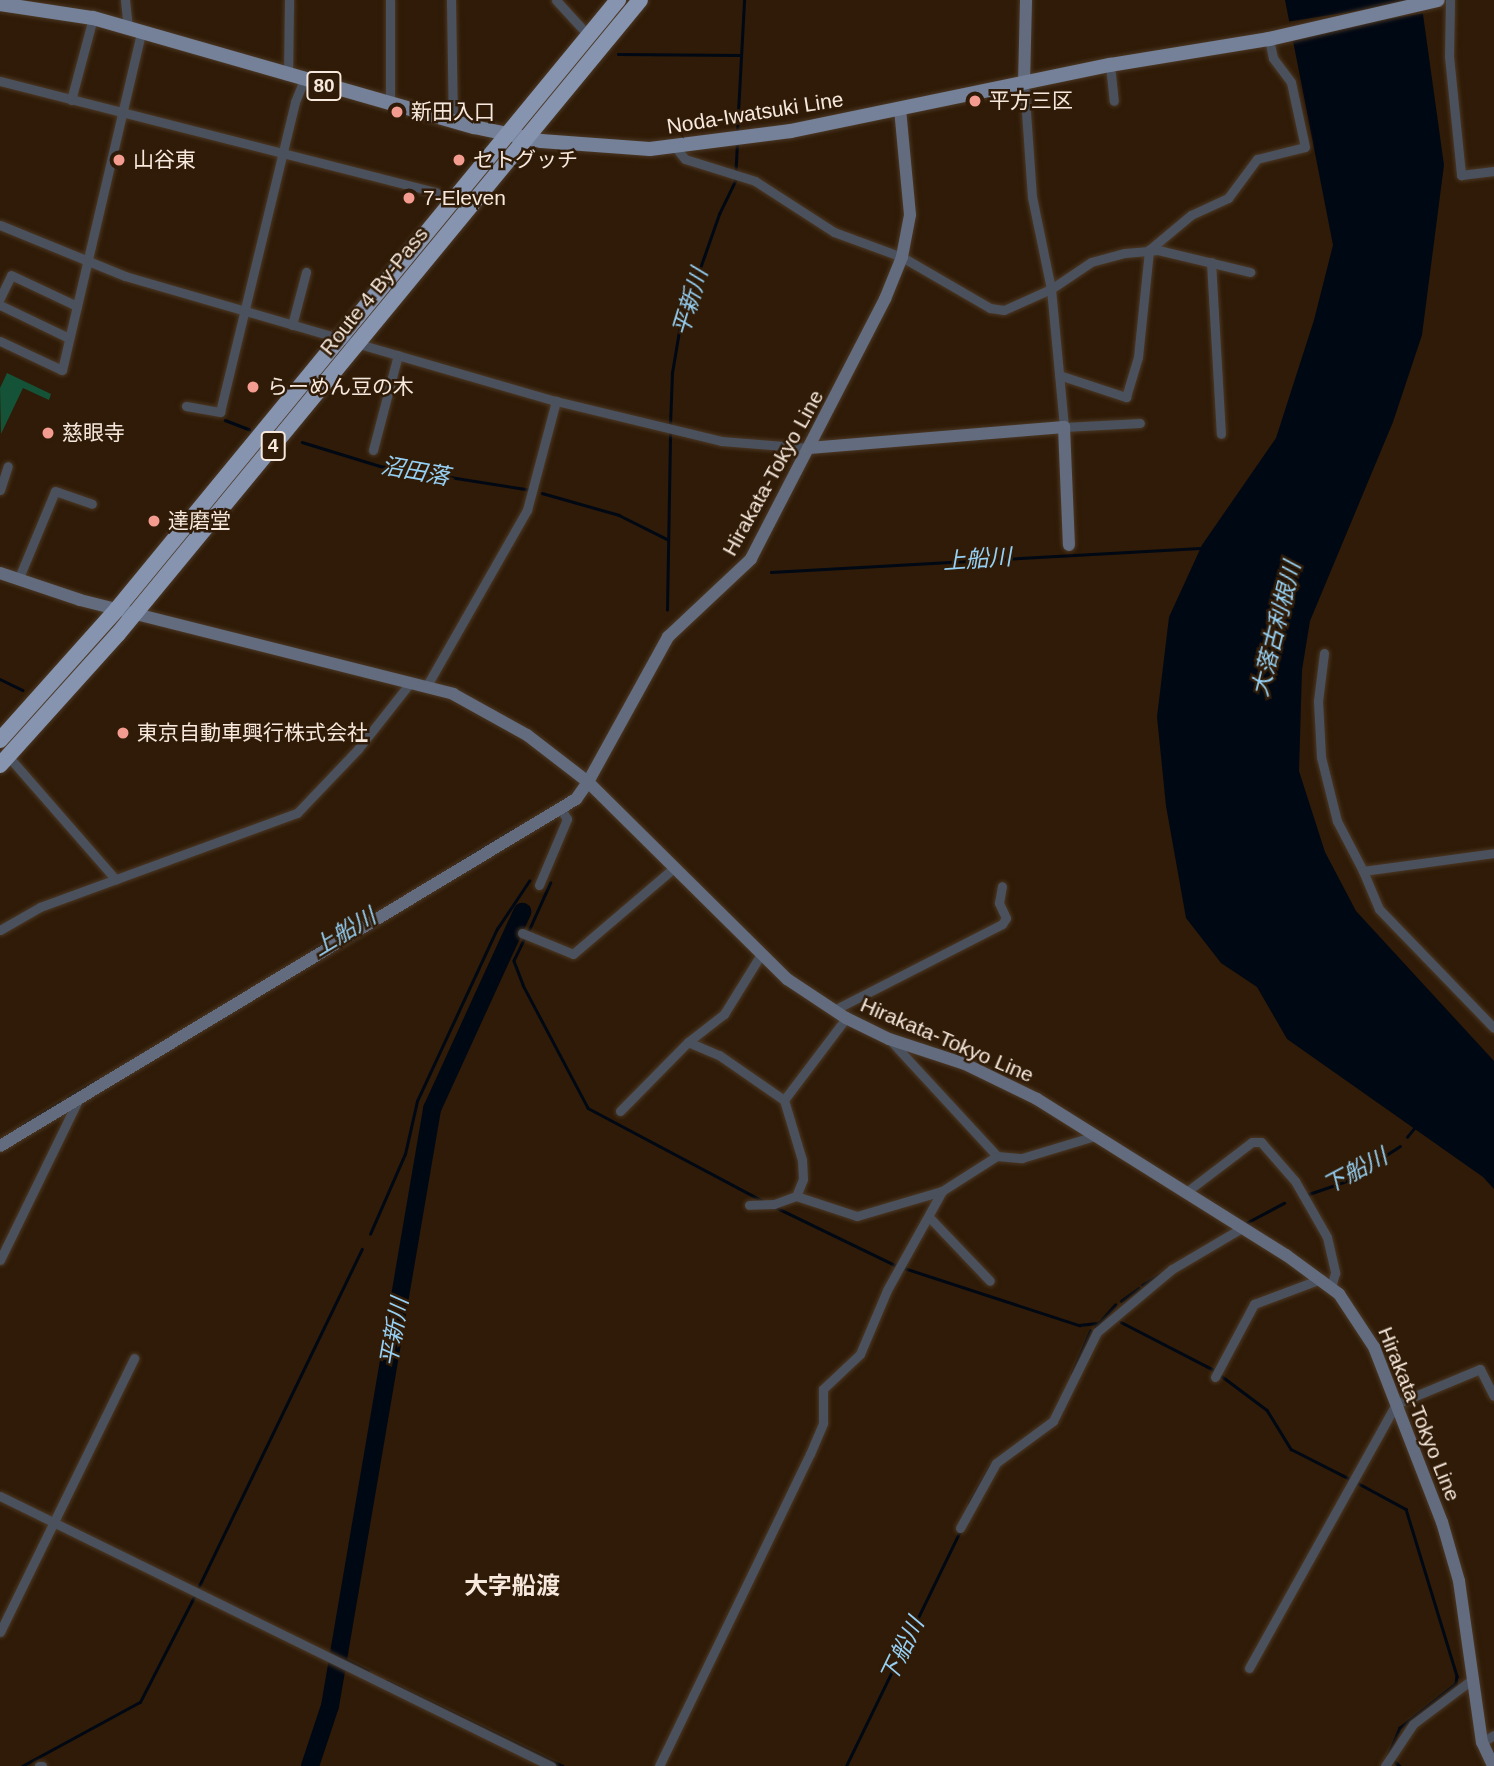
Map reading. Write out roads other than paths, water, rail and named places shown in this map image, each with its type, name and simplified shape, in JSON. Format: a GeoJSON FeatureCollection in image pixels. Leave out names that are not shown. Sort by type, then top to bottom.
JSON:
{"type":"FeatureCollection","features":[{"type":"Feature","properties":{"kind":"highway","name":"Route 4 By-Pass"},"geometry":{"type":"LineString","coordinates":[[0,740],[117,609],[618,0]]}},
{"type":"Feature","properties":{"kind":"highway","name":"Route 4 By-Pass"},"geometry":{"type":"LineString","coordinates":[[4,761],[135,613],[640,0]]}},
{"type":"Feature","properties":{"kind":"main road"},"geometry":{"type":"LineString","coordinates":[[1024,83],[1026,0]]}},
{"type":"Feature","properties":{"kind":"main road","name":"Noda-Iwatsuki Line"},"geometry":{"type":"LineString","coordinates":[[0,4],[93,18],[288,76],[508,134],[596,147],[676,148],[736,141],[1110,65],[1269,39],[1435,1]]}},
{"type":"Feature","properties":{"kind":"main road","name":"Hirakata-Tokyo Line"},"geometry":{"type":"LineString","coordinates":[[900,109],[910,215],[902,257],[809,448],[747,565],[668,637],[588,782],[675,867],[760,957],[834,1010],[889,1039],[1004,1082],[1095,1136],[1326,1283],[1355,1313],[1396,1404],[1442,1522],[1459,1581],[1470,1681],[1488,1739],[1493,1766]]}},
{"type":"Feature","properties":{"kind":"main road"},"geometry":{"type":"LineString","coordinates":[[809,448],[1064,427],[1069,545]]}},
{"type":"Feature","properties":{"kind":"main road"},"geometry":{"type":"LineString","coordinates":[[0,573],[117,609],[426,687],[484,708],[588,782],[576,799],[0,1146]]}},
{"type":"Feature","properties":{"kind":"street"},"geometry":{"type":"LineString","coordinates":[[0,341],[62,370],[125,114],[135,30],[125,0]]}},
{"type":"Feature","properties":{"kind":"street"},"geometry":{"type":"LineString","coordinates":[[288,76],[289,0]]}},
{"type":"Feature","properties":{"kind":"street"},"geometry":{"type":"LineString","coordinates":[[390,0],[390,104]]}},
{"type":"Feature","properties":{"kind":"street"},"geometry":{"type":"LineString","coordinates":[[451,0],[453,121]]}},
{"type":"Feature","properties":{"kind":"street"},"geometry":{"type":"LineString","coordinates":[[556,0],[589,35]]}},
{"type":"Feature","properties":{"kind":"street"},"geometry":{"type":"LineString","coordinates":[[1450,0],[1449,56],[1461,175],[1494,171]]}},
{"type":"Feature","properties":{"kind":"street"},"geometry":{"type":"LineString","coordinates":[[71,100],[93,18]]}},
{"type":"Feature","properties":{"kind":"street"},"geometry":{"type":"LineString","coordinates":[[1059,375],[1126,397],[1138,357],[1149,250],[1191,215],[1228,198],[1257,159],[1305,147],[1292,82],[1273,58],[1269,39]]}},
{"type":"Feature","properties":{"kind":"street"},"geometry":{"type":"LineString","coordinates":[[1110,65],[1114,101]]}},
{"type":"Feature","properties":{"kind":"street"},"geometry":{"type":"LineString","coordinates":[[186,406],[220,412],[282,154],[304,80]]}},
{"type":"Feature","properties":{"kind":"street"},"geometry":{"type":"LineString","coordinates":[[0,81],[436,192]]}},
{"type":"Feature","properties":{"kind":"street"},"geometry":{"type":"LineString","coordinates":[[1024,83],[1032,197],[1051,289],[1064,427],[1140,423]]}},
{"type":"Feature","properties":{"kind":"street"},"geometry":{"type":"LineString","coordinates":[[676,148],[685,159],[740,175],[834,232],[902,257],[990,308],[1003,310],[1051,289],[1091,262],[1149,250],[1250,272]]}},
{"type":"Feature","properties":{"kind":"street"},"geometry":{"type":"LineString","coordinates":[[0,225],[88,264],[556,401],[721,441],[809,448]]}},
{"type":"Feature","properties":{"kind":"street"},"geometry":{"type":"LineString","coordinates":[[1211,262],[1221,434]]}},
{"type":"Feature","properties":{"kind":"street"},"geometry":{"type":"LineString","coordinates":[[292,325],[306,271]]}},
{"type":"Feature","properties":{"kind":"street"},"geometry":{"type":"LineString","coordinates":[[0,298],[11,275],[78,306]]}},
{"type":"Feature","properties":{"kind":"street"},"geometry":{"type":"LineString","coordinates":[[0,305],[69,338]]}},
{"type":"Feature","properties":{"kind":"street"},"geometry":{"type":"LineString","coordinates":[[373,450],[398,355]]}},
{"type":"Feature","properties":{"kind":"street"},"geometry":{"type":"LineString","coordinates":[[426,687],[527,510],[556,401]]}},
{"type":"Feature","properties":{"kind":"street"},"geometry":{"type":"LineString","coordinates":[[0,489],[8,466]]}},
{"type":"Feature","properties":{"kind":"street"},"geometry":{"type":"LineString","coordinates":[[18,580],[55,491],[92,504]]}},
{"type":"Feature","properties":{"kind":"street"},"geometry":{"type":"LineString","coordinates":[[1324,653],[1318,701],[1321,757],[1337,821],[1379,909],[1494,1028]]}},
{"type":"Feature","properties":{"kind":"street"},"geometry":{"type":"LineString","coordinates":[[0,930],[40,907],[297,813],[358,749],[410,683]]}},
{"type":"Feature","properties":{"kind":"street"},"geometry":{"type":"LineString","coordinates":[[4,761],[116,880]]}},
{"type":"Feature","properties":{"kind":"street"},"geometry":{"type":"LineString","coordinates":[[539,885],[567,819],[560,808]]}},
{"type":"Feature","properties":{"kind":"street"},"geometry":{"type":"LineString","coordinates":[[1363,872],[1494,853]]}},
{"type":"Feature","properties":{"kind":"street"},"geometry":{"type":"LineString","coordinates":[[522,933],[573,954],[675,867]]}},
{"type":"Feature","properties":{"kind":"street"},"geometry":{"type":"LineString","coordinates":[[834,1010],[1002,924],[1006,918],[999,903],[1002,886]]}},
{"type":"Feature","properties":{"kind":"street"},"geometry":{"type":"LineString","coordinates":[[620,1111],[688,1042],[724,1014],[760,957]]}},
{"type":"Feature","properties":{"kind":"street"},"geometry":{"type":"LineString","coordinates":[[784,1100],[846,1018]]}},
{"type":"Feature","properties":{"kind":"street"},"geometry":{"type":"LineString","coordinates":[[889,1039],[997,1157]]}},
{"type":"Feature","properties":{"kind":"street"},"geometry":{"type":"LineString","coordinates":[[688,1042],[719,1055],[784,1100],[804,1174],[796,1196]]}},
{"type":"Feature","properties":{"kind":"street"},"geometry":{"type":"LineString","coordinates":[[0,1260],[79,1098]]}},
{"type":"Feature","properties":{"kind":"street"},"geometry":{"type":"LineString","coordinates":[[749,1205],[774,1204],[796,1196],[857,1216],[942,1191],[997,1157],[1022,1158],[1095,1136]]}},
{"type":"Feature","properties":{"kind":"street"},"geometry":{"type":"LineString","coordinates":[[1185,1193],[1252,1142],[1261,1142],[1295,1181],[1327,1237],[1335,1273],[1326,1283],[1254,1304],[1214,1377]]}},
{"type":"Feature","properties":{"kind":"street"},"geometry":{"type":"LineString","coordinates":[[659,1766],[810,1454],[823,1423],[823,1389],[860,1354],[887,1290],[942,1191]]}},
{"type":"Feature","properties":{"kind":"street"},"geometry":{"type":"LineString","coordinates":[[929,1217],[990,1281]]}},
{"type":"Feature","properties":{"kind":"street"},"geometry":{"type":"LineString","coordinates":[[960,1528],[996,1463],[1053,1421],[1097,1332],[1172,1269],[1242,1228]]}},
{"type":"Feature","properties":{"kind":"street"},"geometry":{"type":"LineString","coordinates":[[0,1632],[56,1523],[134,1358]]}},
{"type":"Feature","properties":{"kind":"street"},"geometry":{"type":"LineString","coordinates":[[1249,1668],[1396,1404],[1480,1369],[1494,1396]]}},
{"type":"Feature","properties":{"kind":"street"},"geometry":{"type":"LineString","coordinates":[[0,1496],[551,1766]]}},
{"type":"Feature","properties":{"kind":"street"},"geometry":{"type":"LineString","coordinates":[[1385,1766],[1413,1724],[1470,1681]]}},
{"type":"Feature","properties":{"kind":"water","name":"大落古利根川"},"geometry":{"type":"Polygon","coordinates":[[[1285,0],[1421,0],[1444,165],[1422,335],[1393,422],[1310,621],[1302,670],[1299,771],[1325,852],[1356,911],[1494,1061],[1494,1189],[1483,1177],[1287,1039],[1257,987],[1221,963],[1186,918],[1166,806],[1157,717],[1169,617],[1202,545],[1276,438],[1314,320],[1333,245],[1285,0]]]}},
{"type":"Feature","properties":{"kind":"waterway","name":"平新川"},"geometry":{"type":"LineString","coordinates":[[737,131],[744,0]]}},
{"type":"Feature","properties":{"kind":"waterway"},"geometry":{"type":"LineString","coordinates":[[618,54],[741,55]]}},
{"type":"Feature","properties":{"kind":"waterway","name":"平新川"},"geometry":{"type":"LineString","coordinates":[[670,425],[672,373],[680,325],[719,214],[735,181],[737,142]]}},
{"type":"Feature","properties":{"kind":"waterway","name":"沼田落"},"geometry":{"type":"LineString","coordinates":[[225,420],[249,429]]}},
{"type":"Feature","properties":{"kind":"waterway","name":"平新川"},"geometry":{"type":"LineString","coordinates":[[667,610],[670,431]]}},
{"type":"Feature","properties":{"kind":"waterway","name":"沼田落"},"geometry":{"type":"LineString","coordinates":[[302,442],[380,466],[531,490]]}},
{"type":"Feature","properties":{"kind":"waterway","name":"沼田落"},"geometry":{"type":"LineString","coordinates":[[542,493],[619,515],[667,539]]}},
{"type":"Feature","properties":{"kind":"waterway","name":"上船川"},"geometry":{"type":"LineString","coordinates":[[771,572],[1204,548]]}},
{"type":"Feature","properties":{"kind":"waterway"},"geometry":{"type":"LineString","coordinates":[[0,679],[23,690]]}},
{"type":"Feature","properties":{"kind":"waterway","name":"上船川"},"geometry":{"type":"LineString","coordinates":[[502,836],[514,829]]}},
{"type":"Feature","properties":{"kind":"waterway","name":"上船川"},"geometry":{"type":"LineString","coordinates":[[452,867],[497,839]]}},
{"type":"Feature","properties":{"kind":"waterway"},"geometry":{"type":"LineString","coordinates":[[370,1234],[405,1154],[417,1101],[497,929],[529,881]]}},
{"type":"Feature","properties":{"kind":"waterway"},"geometry":{"type":"LineString","coordinates":[[528,932],[550,883]]}},
{"type":"Feature","properties":{"kind":"waterway","name":"平新川"},"geometry":{"type":"LineString","coordinates":[[310,1766],[330,1706],[432,1109],[522,912]]}},
{"type":"Feature","properties":{"kind":"waterway","name":"上船川"},"geometry":{"type":"LineString","coordinates":[[313,950],[364,920]]}},
{"type":"Feature","properties":{"kind":"waterway"},"geometry":{"type":"LineString","coordinates":[[525,938],[514,961],[523,985],[588,1108],[763,1201]]}},
{"type":"Feature","properties":{"kind":"waterway","name":"上船川"},"geometry":{"type":"LineString","coordinates":[[68,1097],[98,1080]]}},
{"type":"Feature","properties":{"kind":"waterway","name":"上船川"},"geometry":{"type":"LineString","coordinates":[[21,1126],[60,1102]]}},
{"type":"Feature","properties":{"kind":"waterway"},"geometry":{"type":"LineString","coordinates":[[1407,1137],[1416,1126]]}},
{"type":"Feature","properties":{"kind":"waterway","name":"下船川"},"geometry":{"type":"LineString","coordinates":[[1309,1194],[1346,1181],[1400,1146]]}},
{"type":"Feature","properties":{"kind":"waterway","name":"下船川"},"geometry":{"type":"LineString","coordinates":[[1246,1223],[1284,1203]]}},
{"type":"Feature","properties":{"kind":"waterway"},"geometry":{"type":"LineString","coordinates":[[775,1207],[895,1265],[1079,1325],[1099,1323]]}},
{"type":"Feature","properties":{"kind":"waterway"},"geometry":{"type":"LineString","coordinates":[[199,1586],[362,1249]]}},
{"type":"Feature","properties":{"kind":"waterway","name":"下船川"},"geometry":{"type":"LineString","coordinates":[[1142,1285],[1160,1274]]}},
{"type":"Feature","properties":{"kind":"waterway","name":"下船川"},"geometry":{"type":"LineString","coordinates":[[1121,1301],[1139,1288]]}},
{"type":"Feature","properties":{"kind":"waterway","name":"下船川"},"geometry":{"type":"LineString","coordinates":[[1095,1327],[1115,1305]]}},
{"type":"Feature","properties":{"kind":"waterway"},"geometry":{"type":"LineString","coordinates":[[1121,1322],[1214,1370]]}},
{"type":"Feature","properties":{"kind":"waterway","name":"下船川"},"geometry":{"type":"LineString","coordinates":[[1072,1373],[1090,1331]]}},
{"type":"Feature","properties":{"kind":"waterway"},"geometry":{"type":"LineString","coordinates":[[1219,1374],[1267,1410],[1291,1449],[1350,1479]]}},
{"type":"Feature","properties":{"kind":"waterway","name":"下船川"},"geometry":{"type":"LineString","coordinates":[[969,1503],[990,1466]]}},
{"type":"Feature","properties":{"kind":"waterway"},"geometry":{"type":"LineString","coordinates":[[1356,1482],[1406,1509],[1457,1676],[1456,1684],[1400,1728],[1388,1756]]}},
{"type":"Feature","properties":{"kind":"waterway","name":"下船川"},"geometry":{"type":"LineString","coordinates":[[846,1766],[959,1533]]}},
{"type":"Feature","properties":{"kind":"waterway"},"geometry":{"type":"LineString","coordinates":[[22,1766],[140,1702],[194,1597]]}},
{"type":"Feature","properties":{"kind":"waterway"},"geometry":{"type":"LineString","coordinates":[[337,1655],[368,1671]]}},
{"type":"Feature","properties":{"kind":"waterway"},"geometry":{"type":"LineString","coordinates":[[387,1681],[563,1766]]}},
{"type":"Feature","properties":{"kind":"waterway"},"geometry":{"type":"LineString","coordinates":[[1393,1760],[1400,1766]]}},
{"type":"Feature","properties":{"kind":"place","name":"平方三区"},"geometry":{"type":"Point","coordinates":[975,101]}},
{"type":"Feature","properties":{"kind":"place","name":"新田入口"},"geometry":{"type":"Point","coordinates":[397,112]}},
{"type":"Feature","properties":{"kind":"place","name":"山谷東"},"geometry":{"type":"Point","coordinates":[119,160]}},
{"type":"Feature","properties":{"kind":"place","name":"セトグッチ"},"geometry":{"type":"Point","coordinates":[459,160]}},
{"type":"Feature","properties":{"kind":"place","name":"7-Eleven"},"geometry":{"type":"Point","coordinates":[409,198]}},
{"type":"Feature","properties":{"kind":"place","name":"らーめん豆の木"},"geometry":{"type":"Point","coordinates":[253,387]}},
{"type":"Feature","properties":{"kind":"place","name":"慈眼寺"},"geometry":{"type":"Point","coordinates":[48,433]}},
{"type":"Feature","properties":{"kind":"place","name":"達磨堂"},"geometry":{"type":"Point","coordinates":[154,521]}},
{"type":"Feature","properties":{"kind":"place","name":"東京自動車興行株式会社"},"geometry":{"type":"Point","coordinates":[123,733]}},
{"type":"Feature","properties":{"kind":"district","name":"大字船渡"},"geometry":{"type":"Point","coordinates":[512,1586]}}]}
